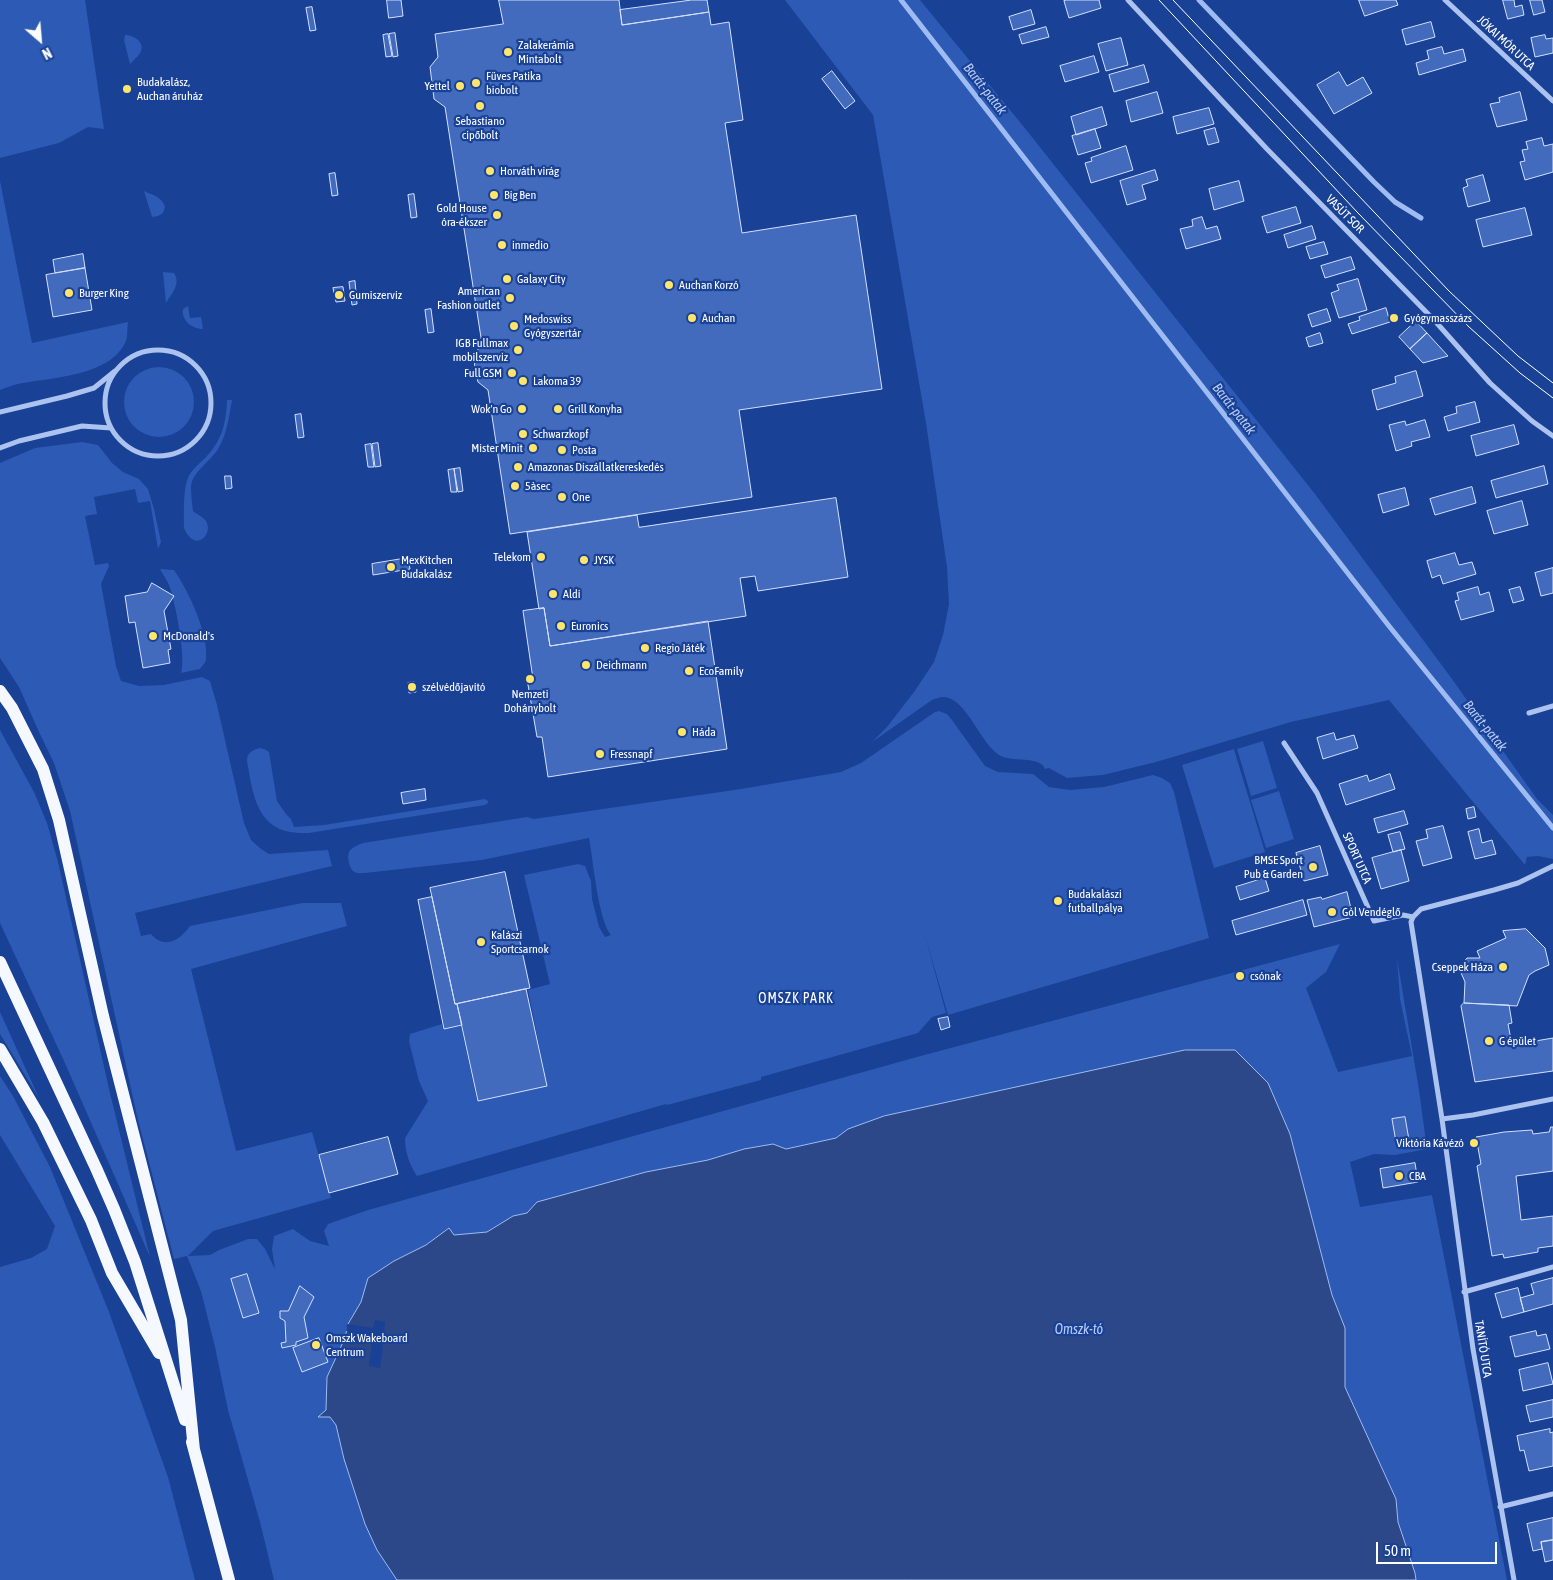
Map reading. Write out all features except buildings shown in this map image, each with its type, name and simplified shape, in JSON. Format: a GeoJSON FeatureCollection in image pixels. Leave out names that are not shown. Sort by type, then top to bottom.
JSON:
{"type":"FeatureCollection","features":[{"type":"Feature","properties":{"kind":"main road"},"geometry":{"type":"LineString","coordinates":[[0,691],[12,708],[43,769],[59,820],[101,1007],[181,1320],[194,1450]]}},
{"type":"Feature","properties":{"kind":"main road"},"geometry":{"type":"LineString","coordinates":[[0,962],[84,1142],[135,1262],[172,1374],[228,1580]]}},
{"type":"Feature","properties":{"kind":"main road"},"geometry":{"type":"LineString","coordinates":[[0,1049],[43,1122],[91,1220],[112,1272],[172,1374]]}},
{"type":"Feature","properties":{"kind":"street","name":"VASÚT SOR"},"geometry":{"type":"LineString","coordinates":[[1128,0],[1267,149],[1435,321],[1490,383],[1532,421],[1553,436]]}},
{"type":"Feature","properties":{"kind":"street","name":"JÓKAI MÓR UTCA"},"geometry":{"type":"LineString","coordinates":[[1444,0],[1553,100]]}},
{"type":"Feature","properties":{"kind":"street"},"geometry":{"type":"LineString","coordinates":[[0,412],[94,388],[130,358],[150,350],[163,350],[180,354],[198,367],[204,375],[212,394],[211,411],[206,427],[195,442],[180,452],[164,456],[150,456],[136,451],[122,442],[111,428],[106,414],[105,397],[108,383],[115,371]]}},
{"type":"Feature","properties":{"kind":"street"},"geometry":{"type":"LineString","coordinates":[[0,448],[19,441],[82,426],[111,428]]}},
{"type":"Feature","properties":{"kind":"street"},"geometry":{"type":"LineString","coordinates":[[1529,713],[1553,706]]}},
{"type":"Feature","properties":{"kind":"street","name":"SPORT UTCA"},"geometry":{"type":"LineString","coordinates":[[1284,743],[1317,793],[1374,921],[1402,915],[1413,918]]}},
{"type":"Feature","properties":{"kind":"street"},"geometry":{"type":"LineString","coordinates":[[1413,918],[1421,909],[1510,885],[1553,866]]}},
{"type":"Feature","properties":{"kind":"street","name":"TANÍTÓ UTCA"},"geometry":{"type":"LineString","coordinates":[[1413,918],[1413,939],[1442,1119],[1464,1292],[1514,1580]]}},
{"type":"Feature","properties":{"kind":"street"},"geometry":{"type":"LineString","coordinates":[[1442,1119],[1473,1115],[1553,1099]]}},
{"type":"Feature","properties":{"kind":"street"},"geometry":{"type":"LineString","coordinates":[[1464,1292],[1553,1267]]}},
{"type":"Feature","properties":{"kind":"street"},"geometry":{"type":"LineString","coordinates":[[1500,1507],[1553,1494]]}},
{"type":"Feature","properties":{"kind":"shaded area"},"geometry":{"type":"Polygon","coordinates":[[[0,0],[85,0],[104,129],[88,127],[59,143],[0,158],[0,0]]]}},
{"type":"Feature","properties":{"kind":"shaded area"},"geometry":{"type":"Polygon","coordinates":[[[785,0],[920,0],[1024,127],[1315,494],[1452,679],[1537,799],[1553,815],[1553,859],[1538,856],[1527,857],[1525,865],[1389,700],[1291,722],[1156,762],[1103,775],[1067,778],[1049,768],[1045,769],[1037,762],[1010,759],[999,755],[985,741],[959,704],[943,697],[932,700],[872,742],[887,727],[934,662],[943,635],[949,604],[947,567],[926,423],[873,115],[785,0]]]}},
{"type":"Feature","properties":{"kind":"shaded area"},"geometry":{"type":"Polygon","coordinates":[[[125,35],[137,39],[142,48],[138,56],[130,64],[124,40],[125,35]]]}},
{"type":"Feature","properties":{"kind":"shaded area"},"geometry":{"type":"Polygon","coordinates":[[[0,181],[32,343],[128,322],[126,341],[118,353],[107,362],[94,369],[79,373],[16,384],[0,390],[0,181]]]}},
{"type":"Feature","properties":{"kind":"shaded area"},"geometry":{"type":"Polygon","coordinates":[[[144,191],[161,201],[165,207],[163,213],[152,217],[144,191]]]}},
{"type":"Feature","properties":{"kind":"shaded area"},"geometry":{"type":"Polygon","coordinates":[[[163,272],[174,273],[177,281],[166,303],[163,272]]]}},
{"type":"Feature","properties":{"kind":"shaded area"},"geometry":{"type":"Polygon","coordinates":[[[188,306],[190,318],[201,317],[203,329],[188,323],[184,317],[183,309],[188,306]]]}},
{"type":"Feature","properties":{"kind":"shaded area"},"geometry":{"type":"Polygon","coordinates":[[[152,367],[166,367],[179,373],[188,382],[194,395],[192,415],[184,427],[166,437],[152,437],[139,431],[130,422],[124,409],[124,395],[130,382],[139,373],[152,367]]]}},
{"type":"Feature","properties":{"kind":"shaded area"},"geometry":{"type":"Polygon","coordinates":[[[227,400],[232,400],[224,437],[215,454],[198,472],[192,482],[193,511],[206,521],[208,526],[202,539],[198,541],[193,540],[188,536],[184,528],[186,483],[191,472],[211,451],[219,438],[226,417],[227,400]]]}},
{"type":"Feature","properties":{"kind":"shaded area"},"geometry":{"type":"Polygon","coordinates":[[[82,442],[98,445],[112,463],[123,472],[139,479],[148,489],[161,542],[158,549],[150,501],[138,503],[135,489],[94,497],[97,514],[85,516],[95,565],[108,563],[109,566],[101,584],[116,666],[121,681],[139,686],[164,685],[202,677],[210,681],[244,823],[251,840],[269,854],[328,850],[332,866],[135,913],[141,936],[151,934],[156,939],[162,941],[172,941],[182,935],[190,926],[302,903],[341,903],[347,926],[191,969],[236,1151],[312,1132],[331,1198],[213,1231],[188,1256],[210,1255],[248,1239],[257,1239],[265,1249],[275,1269],[272,1249],[274,1236],[293,1229],[310,1241],[329,1246],[324,1231],[328,1224],[368,1210],[917,1057],[1340,944],[1326,972],[1306,988],[1338,1072],[1412,1056],[1400,999],[1397,958],[1427,1149],[1395,1155],[1374,1154],[1350,1162],[1360,1207],[1432,1195],[1507,1580],[1416,1580],[1398,1522],[1396,1499],[1345,1387],[1345,1328],[1332,1295],[1290,1134],[1286,1125],[1263,1116],[1219,1050],[1185,1050],[1169,1073],[1072,1075],[884,1116],[848,1129],[836,1138],[786,1149],[773,1144],[744,1149],[708,1160],[537,1202],[527,1213],[513,1216],[487,1232],[453,1235],[448,1228],[426,1245],[394,1261],[368,1278],[361,1302],[348,1324],[345,1338],[327,1377],[326,1410],[319,1417],[330,1417],[336,1425],[344,1459],[365,1524],[377,1550],[397,1580],[274,1580],[260,1522],[228,1410],[201,1291],[187,1256],[174,1259],[137,1116],[70,811],[54,763],[19,687],[0,658],[0,463],[35,448],[82,442]]]}},
{"type":"Feature","properties":{"kind":"shaded area"},"geometry":{"type":"Polygon","coordinates":[[[160,569],[174,570],[185,589],[201,625],[206,649],[206,660],[200,669],[181,673],[180,632],[170,588],[160,569]]]}},
{"type":"Feature","properties":{"kind":"shaded area"},"geometry":{"type":"Polygon","coordinates":[[[939,711],[947,714],[985,766],[998,772],[1033,774],[1049,787],[1070,790],[1104,787],[1153,775],[1170,783],[1174,792],[1209,938],[948,1015],[925,935],[946,1013],[932,1017],[918,1033],[761,1077],[761,1080],[666,1104],[417,1176],[408,1158],[405,1138],[428,1101],[419,1081],[409,1041],[410,1034],[442,1024],[443,1029],[461,1026],[477,1101],[547,1085],[528,990],[550,984],[524,875],[578,864],[585,866],[591,881],[592,899],[599,927],[605,937],[611,935],[606,927],[599,903],[589,838],[482,860],[365,873],[356,873],[349,865],[349,852],[355,846],[363,843],[527,817],[534,819],[741,789],[841,772],[861,763],[939,711]]]}},
{"type":"Feature","properties":{"kind":"shaded area"},"geometry":{"type":"Polygon","coordinates":[[[0,730],[34,792],[47,823],[58,862],[110,1093],[150,1257],[64,1061],[0,923],[0,730]]]}},
{"type":"Feature","properties":{"kind":"shaded area"},"geometry":{"type":"Polygon","coordinates":[[[1263,741],[1277,788],[1251,796],[1237,749],[1263,741]]]}},
{"type":"Feature","properties":{"kind":"shaded area"},"geometry":{"type":"Polygon","coordinates":[[[259,748],[269,752],[277,801],[291,819],[294,827],[324,825],[485,799],[488,803],[309,833],[290,832],[278,828],[269,822],[257,804],[247,758],[252,751],[259,748]]]}},
{"type":"Feature","properties":{"kind":"shaded area"},"geometry":{"type":"Polygon","coordinates":[[[1234,749],[1265,852],[1214,868],[1182,765],[1234,749]]]}},
{"type":"Feature","properties":{"kind":"shaded area"},"geometry":{"type":"Polygon","coordinates":[[[1279,791],[1294,839],[1266,848],[1251,800],[1279,791]]]}},
{"type":"Feature","properties":{"kind":"shaded area"},"geometry":{"type":"Polygon","coordinates":[[[0,1012],[39,1098],[0,1034],[0,1012]]]}},
{"type":"Feature","properties":{"kind":"shaded area"},"geometry":{"type":"Polygon","coordinates":[[[0,1076],[13,1096],[50,1167],[109,1312],[168,1477],[195,1580],[0,1580],[0,1267],[31,1258],[47,1249],[55,1226],[0,1135],[0,1076]]]}},
{"type":"Feature","properties":{"kind":"water","name":"Omszk-tó"},"geometry":{"type":"Polygon","coordinates":[[[1185,1050],[1235,1050],[1268,1083],[1290,1134],[1332,1295],[1345,1328],[1345,1387],[1396,1499],[1398,1522],[1416,1580],[397,1580],[377,1550],[365,1524],[344,1459],[336,1425],[330,1417],[318,1417],[326,1410],[327,1377],[345,1338],[348,1324],[361,1302],[368,1278],[394,1261],[426,1245],[449,1228],[454,1235],[487,1232],[513,1216],[527,1213],[537,1202],[646,1172],[708,1160],[744,1149],[773,1144],[786,1149],[836,1138],[848,1129],[884,1116],[1185,1050]]]}},
{"type":"Feature","properties":{"kind":"pier"},"geometry":{"type":"Polygon","coordinates":[[[375,1320],[385,1322],[384,1331],[380,1331],[378,1344],[383,1345],[380,1368],[369,1366],[373,1335],[346,1331],[347,1324],[373,1328],[375,1320]]]}},
{"type":"Feature","properties":{"kind":"waterway","name":"Barát-patak"},"geometry":{"type":"LineString","coordinates":[[901,0],[1389,626],[1553,828]]}},
{"type":"Feature","properties":{"kind":"waterway"},"geometry":{"type":"LineString","coordinates":[[1199,0],[1374,182],[1395,202],[1421,218]]}},
{"type":"Feature","properties":{"kind":"tram line"},"geometry":{"type":"LineString","coordinates":[[1159,0],[1358,213],[1468,326],[1520,373],[1553,398]]}},
{"type":"Feature","properties":{"kind":"tram line"},"geometry":{"type":"LineString","coordinates":[[1173,0],[1449,291],[1518,356],[1553,383]]}},
{"type":"Feature","properties":{"kind":"place","name":"Zalakerámia Mintabolt"},"geometry":{"type":"Point","coordinates":[508,52]}},
{"type":"Feature","properties":{"kind":"place","name":"Füves Patika biobolt"},"geometry":{"type":"Point","coordinates":[476,83]}},
{"type":"Feature","properties":{"kind":"place","name":"Yettel"},"geometry":{"type":"Point","coordinates":[460,86]}},
{"type":"Feature","properties":{"kind":"place","name":"Budakalász, Auchan áruház"},"geometry":{"type":"Point","coordinates":[127,89]}},
{"type":"Feature","properties":{"kind":"place","name":"Sebastiano cipőbolt"},"geometry":{"type":"Point","coordinates":[480,106]}},
{"type":"Feature","properties":{"kind":"place","name":"Horváth virág"},"geometry":{"type":"Point","coordinates":[490,171]}},
{"type":"Feature","properties":{"kind":"place","name":"Big Ben"},"geometry":{"type":"Point","coordinates":[494,195]}},
{"type":"Feature","properties":{"kind":"place","name":"Gold House óra-ékszer"},"geometry":{"type":"Point","coordinates":[497,215]}},
{"type":"Feature","properties":{"kind":"place","name":"inmedio"},"geometry":{"type":"Point","coordinates":[502,245]}},
{"type":"Feature","properties":{"kind":"place","name":"Galaxy City"},"geometry":{"type":"Point","coordinates":[507,279]}},
{"type":"Feature","properties":{"kind":"place","name":"Auchan Korzó"},"geometry":{"type":"Point","coordinates":[669,285]}},
{"type":"Feature","properties":{"kind":"place","name":"Burger King"},"geometry":{"type":"Point","coordinates":[69,293]}},
{"type":"Feature","properties":{"kind":"place","name":"Gumiszerviz"},"geometry":{"type":"Point","coordinates":[339,295]}},
{"type":"Feature","properties":{"kind":"place","name":"American Fashion outlet"},"geometry":{"type":"Point","coordinates":[510,298]}},
{"type":"Feature","properties":{"kind":"place","name":"Auchan"},"geometry":{"type":"Point","coordinates":[692,318]}},
{"type":"Feature","properties":{"kind":"place","name":"Gyógymasszázs"},"geometry":{"type":"Point","coordinates":[1394,318]}},
{"type":"Feature","properties":{"kind":"place","name":"Medoswiss Gyógyszertár"},"geometry":{"type":"Point","coordinates":[514,326]}},
{"type":"Feature","properties":{"kind":"place","name":"IGB Fullmax mobilszerviz"},"geometry":{"type":"Point","coordinates":[518,350]}},
{"type":"Feature","properties":{"kind":"place","name":"Full GSM"},"geometry":{"type":"Point","coordinates":[512,373]}},
{"type":"Feature","properties":{"kind":"place","name":"Lakoma 39"},"geometry":{"type":"Point","coordinates":[523,381]}},
{"type":"Feature","properties":{"kind":"place","name":"Wok'n Go"},"geometry":{"type":"Point","coordinates":[522,409]}},
{"type":"Feature","properties":{"kind":"place","name":"Grill Konyha"},"geometry":{"type":"Point","coordinates":[558,409]}},
{"type":"Feature","properties":{"kind":"place","name":"Schwarzkopf"},"geometry":{"type":"Point","coordinates":[523,434]}},
{"type":"Feature","properties":{"kind":"place","name":"Mister Minit"},"geometry":{"type":"Point","coordinates":[533,448]}},
{"type":"Feature","properties":{"kind":"place","name":"Posta"},"geometry":{"type":"Point","coordinates":[562,450]}},
{"type":"Feature","properties":{"kind":"place","name":"Amazonas Díszállatkereskedés"},"geometry":{"type":"Point","coordinates":[518,467]}},
{"type":"Feature","properties":{"kind":"place","name":"5àsec"},"geometry":{"type":"Point","coordinates":[515,486]}},
{"type":"Feature","properties":{"kind":"place","name":"One"},"geometry":{"type":"Point","coordinates":[562,497]}},
{"type":"Feature","properties":{"kind":"place","name":"Telekom"},"geometry":{"type":"Point","coordinates":[541,557]}},
{"type":"Feature","properties":{"kind":"place","name":"JYSK"},"geometry":{"type":"Point","coordinates":[584,560]}},
{"type":"Feature","properties":{"kind":"place","name":"MexKitchen Budakalász"},"geometry":{"type":"Point","coordinates":[391,567]}},
{"type":"Feature","properties":{"kind":"place","name":"Aldi"},"geometry":{"type":"Point","coordinates":[553,594]}},
{"type":"Feature","properties":{"kind":"place","name":"Euronics"},"geometry":{"type":"Point","coordinates":[561,626]}},
{"type":"Feature","properties":{"kind":"place","name":"McDonald's"},"geometry":{"type":"Point","coordinates":[153,636]}},
{"type":"Feature","properties":{"kind":"place","name":"Regio Játék"},"geometry":{"type":"Point","coordinates":[645,648]}},
{"type":"Feature","properties":{"kind":"place","name":"Deichmann"},"geometry":{"type":"Point","coordinates":[586,665]}},
{"type":"Feature","properties":{"kind":"place","name":"EcoFamily"},"geometry":{"type":"Point","coordinates":[689,671]}},
{"type":"Feature","properties":{"kind":"place","name":"Nemzeti Dohánybolt"},"geometry":{"type":"Point","coordinates":[530,679]}},
{"type":"Feature","properties":{"kind":"place","name":"szélvédőjavító"},"geometry":{"type":"Point","coordinates":[412,687]}},
{"type":"Feature","properties":{"kind":"place","name":"Háda"},"geometry":{"type":"Point","coordinates":[682,732]}},
{"type":"Feature","properties":{"kind":"place","name":"Fressnapf"},"geometry":{"type":"Point","coordinates":[600,754]}},
{"type":"Feature","properties":{"kind":"place","name":"BMSE Sport Pub & Garden"},"geometry":{"type":"Point","coordinates":[1313,867]}},
{"type":"Feature","properties":{"kind":"place","name":"Budakalászi futballpálya"},"geometry":{"type":"Point","coordinates":[1058,901]}},
{"type":"Feature","properties":{"kind":"place","name":"Gól Vendéglő"},"geometry":{"type":"Point","coordinates":[1332,912]}},
{"type":"Feature","properties":{"kind":"place","name":"Kalászi Sportcsarnok"},"geometry":{"type":"Point","coordinates":[481,942]}},
{"type":"Feature","properties":{"kind":"place","name":"Cseppek Háza"},"geometry":{"type":"Point","coordinates":[1503,967]}},
{"type":"Feature","properties":{"kind":"place","name":"csónak"},"geometry":{"type":"Point","coordinates":[1240,976]}},
{"type":"Feature","properties":{"kind":"place","name":"G épület"},"geometry":{"type":"Point","coordinates":[1489,1041]}},
{"type":"Feature","properties":{"kind":"place","name":"Viktória Kávézó"},"geometry":{"type":"Point","coordinates":[1474,1143]}},
{"type":"Feature","properties":{"kind":"place","name":"CBA"},"geometry":{"type":"Point","coordinates":[1399,1176]}},
{"type":"Feature","properties":{"kind":"place","name":"Omszk Wakeboard Centrum"},"geometry":{"type":"Point","coordinates":[316,1345]}},
{"type":"Feature","properties":{"kind":"district","name":"OMSZK PARK"},"geometry":{"type":"Point","coordinates":[796,999]}}]}
